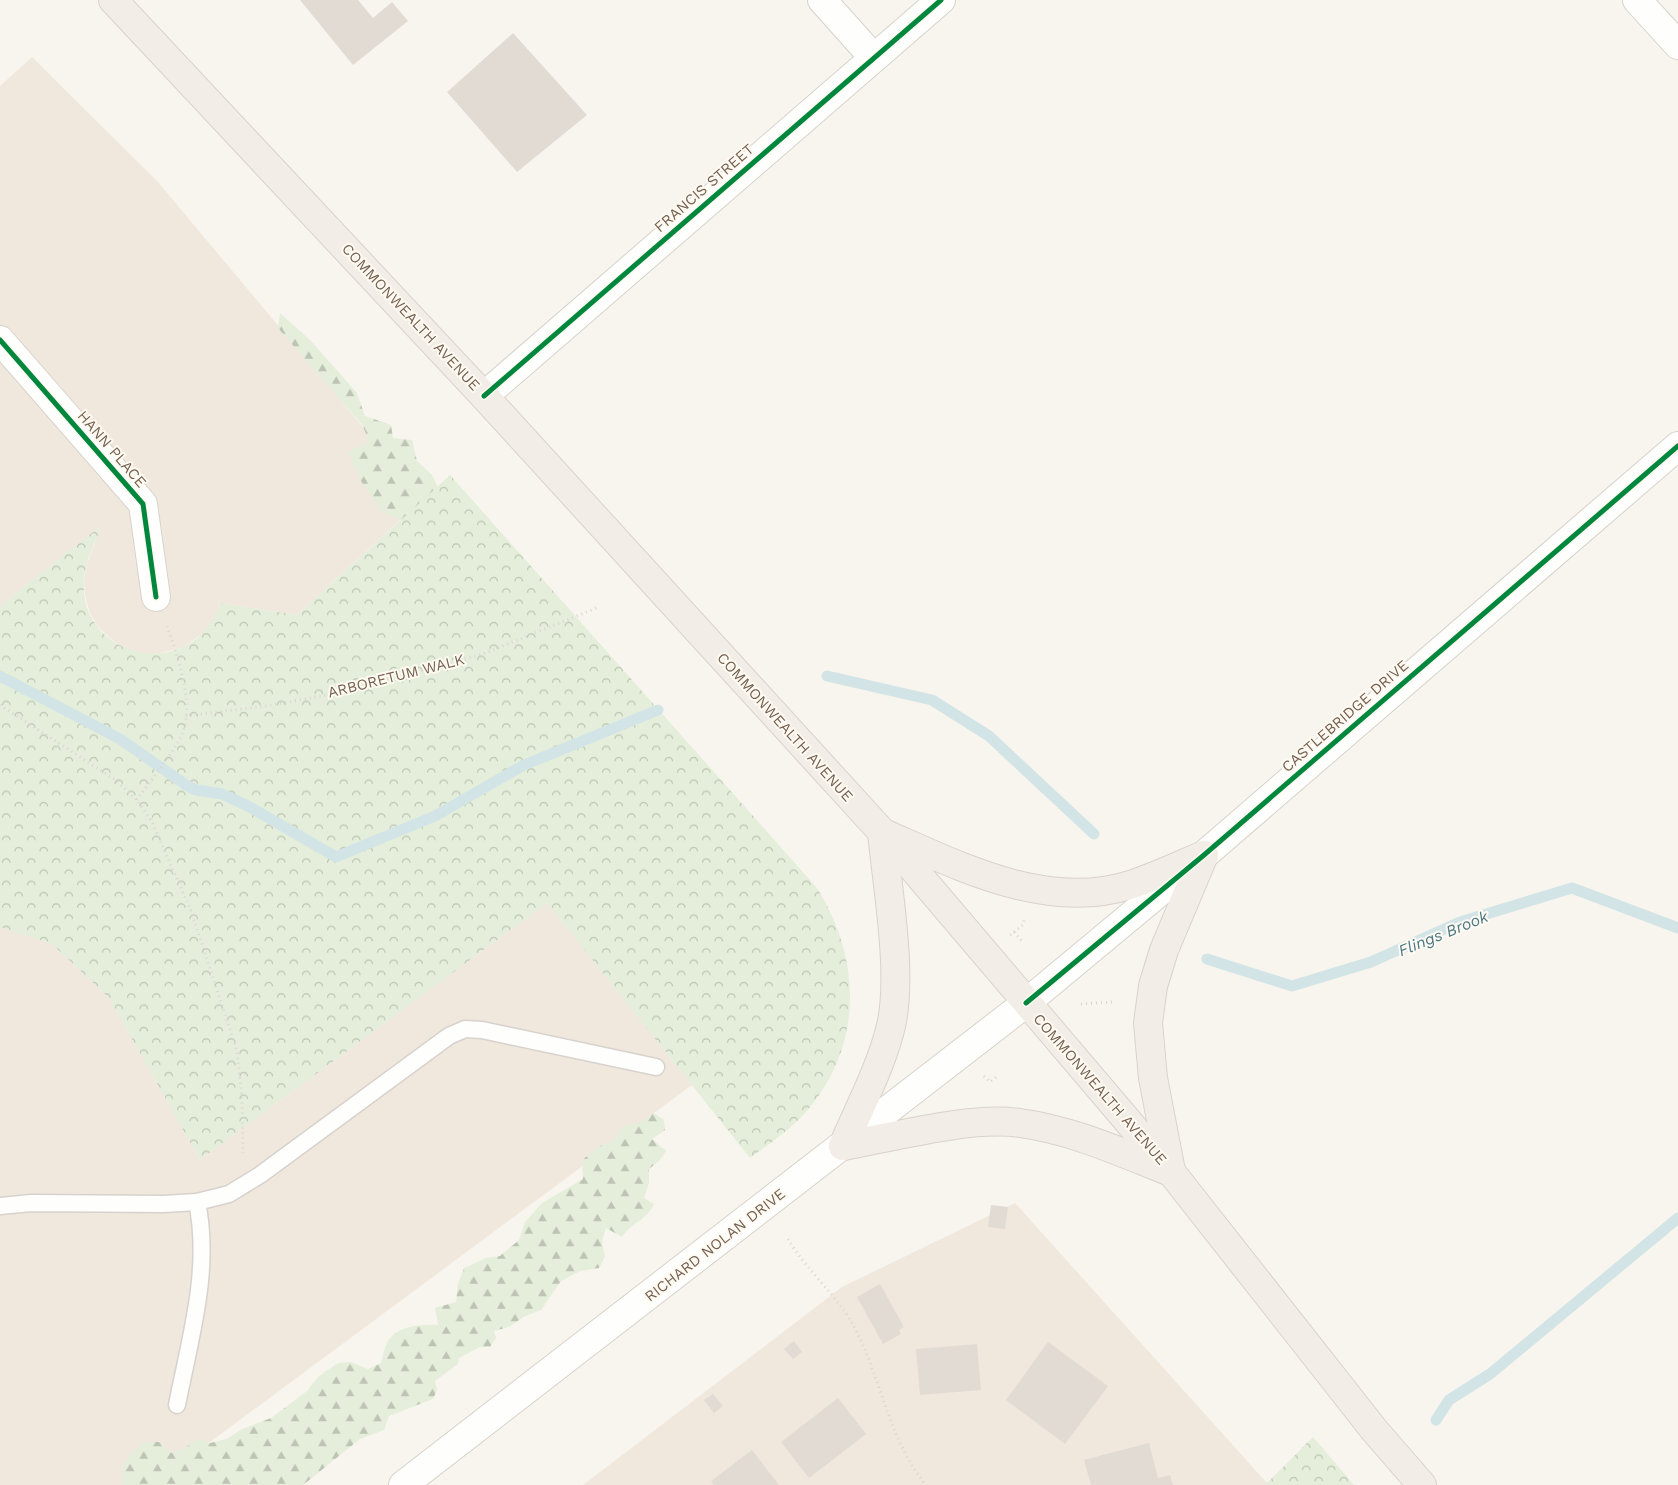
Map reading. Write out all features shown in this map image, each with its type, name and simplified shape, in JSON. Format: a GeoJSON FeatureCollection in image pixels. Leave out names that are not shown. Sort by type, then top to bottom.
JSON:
{"type":"FeatureCollection","features":[{"type":"Feature","properties":{"kind":"main road","name":"COMMONWEALTH AVENUE"},"geometry":{"type":"LineString","coordinates":[[112,0],[484,396],[882,832],[1172,1173],[1375,1432],[1422,1485]]}},
{"type":"Feature","properties":{"kind":"main road"},"geometry":{"type":"LineString","coordinates":[[843,1146],[882,1054],[890,1028],[894,1003],[894,966],[882,832],[961,867],[1020,886],[1061,893],[1099,892],[1129,886],[1204,855]]}},
{"type":"Feature","properties":{"kind":"main road"},"geometry":{"type":"LineString","coordinates":[[1172,1173],[1153,1078],[1148,1023],[1153,986],[1164,950],[1204,855]]}},
{"type":"Feature","properties":{"kind":"main road"},"geometry":{"type":"LineString","coordinates":[[843,1146],[966,1125],[1018,1123],[1065,1132],[1172,1173]]}},
{"type":"Feature","properties":{"kind":"street"},"geometry":{"type":"LineString","coordinates":[[822,0],[873,57]]}},
{"type":"Feature","properties":{"kind":"street","name":"FRANCIS STREET"},"geometry":{"type":"LineString","coordinates":[[484,396],[941,0]]}},
{"type":"Feature","properties":{"kind":"street"},"geometry":{"type":"LineString","coordinates":[[1637,0],[1678,45]]}},
{"type":"Feature","properties":{"kind":"street","name":"HANN PLACE"},"geometry":{"type":"LineString","coordinates":[[0,340],[143,504],[156,597]]}},
{"type":"Feature","properties":{"kind":"street","name":"CASTLEBRIDGE DRIVE"},"geometry":{"type":"LineString","coordinates":[[1026,1003],[1204,855],[1678,446]]}},
{"type":"Feature","properties":{"kind":"street","name":"RICHARD NOLAN DRIVE"},"geometry":{"type":"LineString","coordinates":[[403,1485],[1026,1003]]}},
{"type":"Feature","properties":{"kind":"lane"},"geometry":{"type":"LineString","coordinates":[[0,1206],[31,1203],[163,1204],[197,1202],[221,1196],[244,1186],[457,1032],[465,1029],[482,1030],[656,1067]]}},
{"type":"Feature","properties":{"kind":"lane"},"geometry":{"type":"LineString","coordinates":[[177,1405],[200,1278],[203,1250],[202,1226],[197,1202]]}},
{"type":"Feature","properties":{"kind":"path"},"geometry":{"type":"LineString","coordinates":[[137,800],[184,730],[186,716],[185,694],[176,650],[156,597]]}},
{"type":"Feature","properties":{"kind":"path"},"geometry":{"type":"LineString","coordinates":[[0,705],[98,768],[137,800],[152,822],[181,886],[237,1051],[242,1098],[244,1186]]}},
{"type":"Feature","properties":{"kind":"path"},"geometry":{"type":"LineString","coordinates":[[1008,937],[1023,925],[1026,916]]}},
{"type":"Feature","properties":{"kind":"path"},"geometry":{"type":"LineString","coordinates":[[1014,932],[1023,942]]}},
{"type":"Feature","properties":{"kind":"path"},"geometry":{"type":"LineString","coordinates":[[1081,1004],[1112,1002]]}},
{"type":"Feature","properties":{"kind":"path"},"geometry":{"type":"LineString","coordinates":[[982,1074],[990,1082],[998,1076]]}},
{"type":"Feature","properties":{"kind":"path"},"geometry":{"type":"LineString","coordinates":[[788,1239],[808,1269],[852,1324],[894,1428],[916,1473],[926,1485]]}},
{"type":"Feature","properties":{"kind":"shaded area"},"geometry":{"type":"Polygon","coordinates":[[[32,57],[158,182],[423,499],[297,615],[220,603],[215,618],[206,631],[182,648],[155,654],[139,653],[126,649],[98,627],[90,613],[85,596],[86,567],[101,526],[0,606],[0,86],[32,57]]]}},
{"type":"Feature","properties":{"kind":"shaded area"},"geometry":{"type":"Polygon","coordinates":[[[547,903],[692,1085],[152,1485],[0,1485],[0,927],[52,944],[109,998],[200,1160],[547,903]]]}},
{"type":"Feature","properties":{"kind":"shaded area"},"geometry":{"type":"Polygon","coordinates":[[[1015,1203],[1267,1483],[1266,1485],[583,1485],[842,1287],[1015,1203]]]}},
{"type":"Feature","properties":{"kind":"green space"},"geometry":{"type":"Polygon","coordinates":[[[280,313],[310,340],[357,393],[365,416],[391,425],[393,438],[412,440],[417,461],[432,475],[438,487],[404,521],[382,512],[361,481],[348,452],[369,442],[363,426],[278,328],[280,313]]]}},
{"type":"Feature","properties":{"kind":"green space"},"geometry":{"type":"Polygon","coordinates":[[[450,475],[817,888],[831,914],[842,942],[848,970],[850,998],[848,1026],[840,1054],[828,1081],[811,1106],[790,1127],[750,1158],[547,903],[200,1160],[109,998],[52,944],[0,927],[0,606],[102,525],[86,566],[84,580],[87,607],[98,628],[117,643],[139,652],[163,653],[186,646],[206,629],[220,603],[297,615],[450,475]]]}},
{"type":"Feature","properties":{"kind":"green space"},"geometry":{"type":"Polygon","coordinates":[[[654,1113],[664,1120],[665,1130],[652,1139],[666,1151],[659,1161],[649,1169],[649,1183],[644,1198],[654,1204],[651,1210],[626,1231],[622,1237],[606,1228],[602,1241],[605,1257],[599,1268],[580,1271],[561,1281],[541,1310],[525,1316],[509,1327],[494,1331],[496,1338],[490,1347],[480,1347],[459,1358],[458,1364],[435,1381],[437,1390],[433,1399],[389,1416],[384,1430],[360,1439],[303,1485],[123,1485],[122,1471],[126,1460],[145,1442],[159,1442],[171,1453],[181,1450],[199,1439],[210,1443],[227,1439],[240,1430],[271,1418],[307,1391],[319,1376],[338,1363],[351,1362],[368,1369],[381,1363],[387,1343],[396,1333],[409,1327],[438,1325],[435,1308],[456,1302],[458,1284],[464,1268],[486,1258],[500,1256],[519,1240],[525,1222],[542,1203],[583,1179],[582,1160],[600,1146],[616,1138],[622,1126],[640,1123],[654,1113]]]}},
{"type":"Feature","properties":{"kind":"green space"},"geometry":{"type":"Polygon","coordinates":[[[1313,1437],[1354,1485],[1266,1485],[1267,1483],[1313,1437]]]}},
{"type":"Feature","properties":{"kind":"building"},"geometry":{"type":"Polygon","coordinates":[[[300,0],[358,0],[373,18],[392,2],[408,21],[353,65],[300,0]]]}},
{"type":"Feature","properties":{"kind":"building"},"geometry":{"type":"Polygon","coordinates":[[[513,33],[587,115],[517,172],[447,92],[513,33]]]}},
{"type":"Feature","properties":{"kind":"building"},"geometry":{"type":"Polygon","coordinates":[[[991,1205],[1008,1207],[1005,1229],[988,1227],[991,1205]]]}},
{"type":"Feature","properties":{"kind":"building"},"geometry":{"type":"Polygon","coordinates":[[[880,1284],[904,1327],[899,1330],[901,1334],[883,1344],[857,1297],[880,1284]]]}},
{"type":"Feature","properties":{"kind":"building"},"geometry":{"type":"Polygon","coordinates":[[[794,1341],[802,1352],[793,1359],[784,1349],[794,1341]]]}},
{"type":"Feature","properties":{"kind":"building"},"geometry":{"type":"Polygon","coordinates":[[[1048,1342],[1108,1386],[1065,1444],[1006,1400],[1048,1342]]]}},
{"type":"Feature","properties":{"kind":"building"},"geometry":{"type":"Polygon","coordinates":[[[977,1344],[981,1390],[920,1395],[916,1349],[977,1344]]]}},
{"type":"Feature","properties":{"kind":"building"},"geometry":{"type":"Polygon","coordinates":[[[713,1394],[723,1406],[714,1413],[704,1400],[713,1394]]]}},
{"type":"Feature","properties":{"kind":"building"},"geometry":{"type":"Polygon","coordinates":[[[838,1398],[866,1434],[809,1478],[781,1442],[838,1398]]]}},
{"type":"Feature","properties":{"kind":"building"},"geometry":{"type":"Polygon","coordinates":[[[1149,1443],[1158,1478],[1170,1475],[1173,1485],[1091,1485],[1084,1460],[1149,1443]]]}},
{"type":"Feature","properties":{"kind":"building"},"geometry":{"type":"Polygon","coordinates":[[[752,1450],[779,1485],[714,1485],[711,1481],[752,1450]]]}},
{"type":"Feature","properties":{"kind":"waterway"},"geometry":{"type":"LineString","coordinates":[[0,676],[120,739],[186,785],[196,790],[222,794],[248,806],[336,857],[435,816],[524,765],[658,710]]}},
{"type":"Feature","properties":{"kind":"waterway"},"geometry":{"type":"LineString","coordinates":[[827,676],[932,700],[989,736],[1094,834]]}},
{"type":"Feature","properties":{"kind":"waterway","name":"Flings Brook"},"geometry":{"type":"LineString","coordinates":[[1207,959],[1292,986],[1371,962],[1460,922],[1572,888],[1678,928]]}},
{"type":"Feature","properties":{"kind":"waterway"},"geometry":{"type":"LineString","coordinates":[[1436,1420],[1449,1400],[1490,1374],[1678,1218]]}},
{"type":"Feature","properties":{"kind":"cycle path"},"geometry":{"type":"LineString","coordinates":[[484,396],[941,0]]}},
{"type":"Feature","properties":{"kind":"cycle path"},"geometry":{"type":"LineString","coordinates":[[0,340],[143,504],[156,597]]}},
{"type":"Feature","properties":{"kind":"cycle path"},"geometry":{"type":"LineString","coordinates":[[1026,1003],[1204,855],[1678,446]]}}]}
